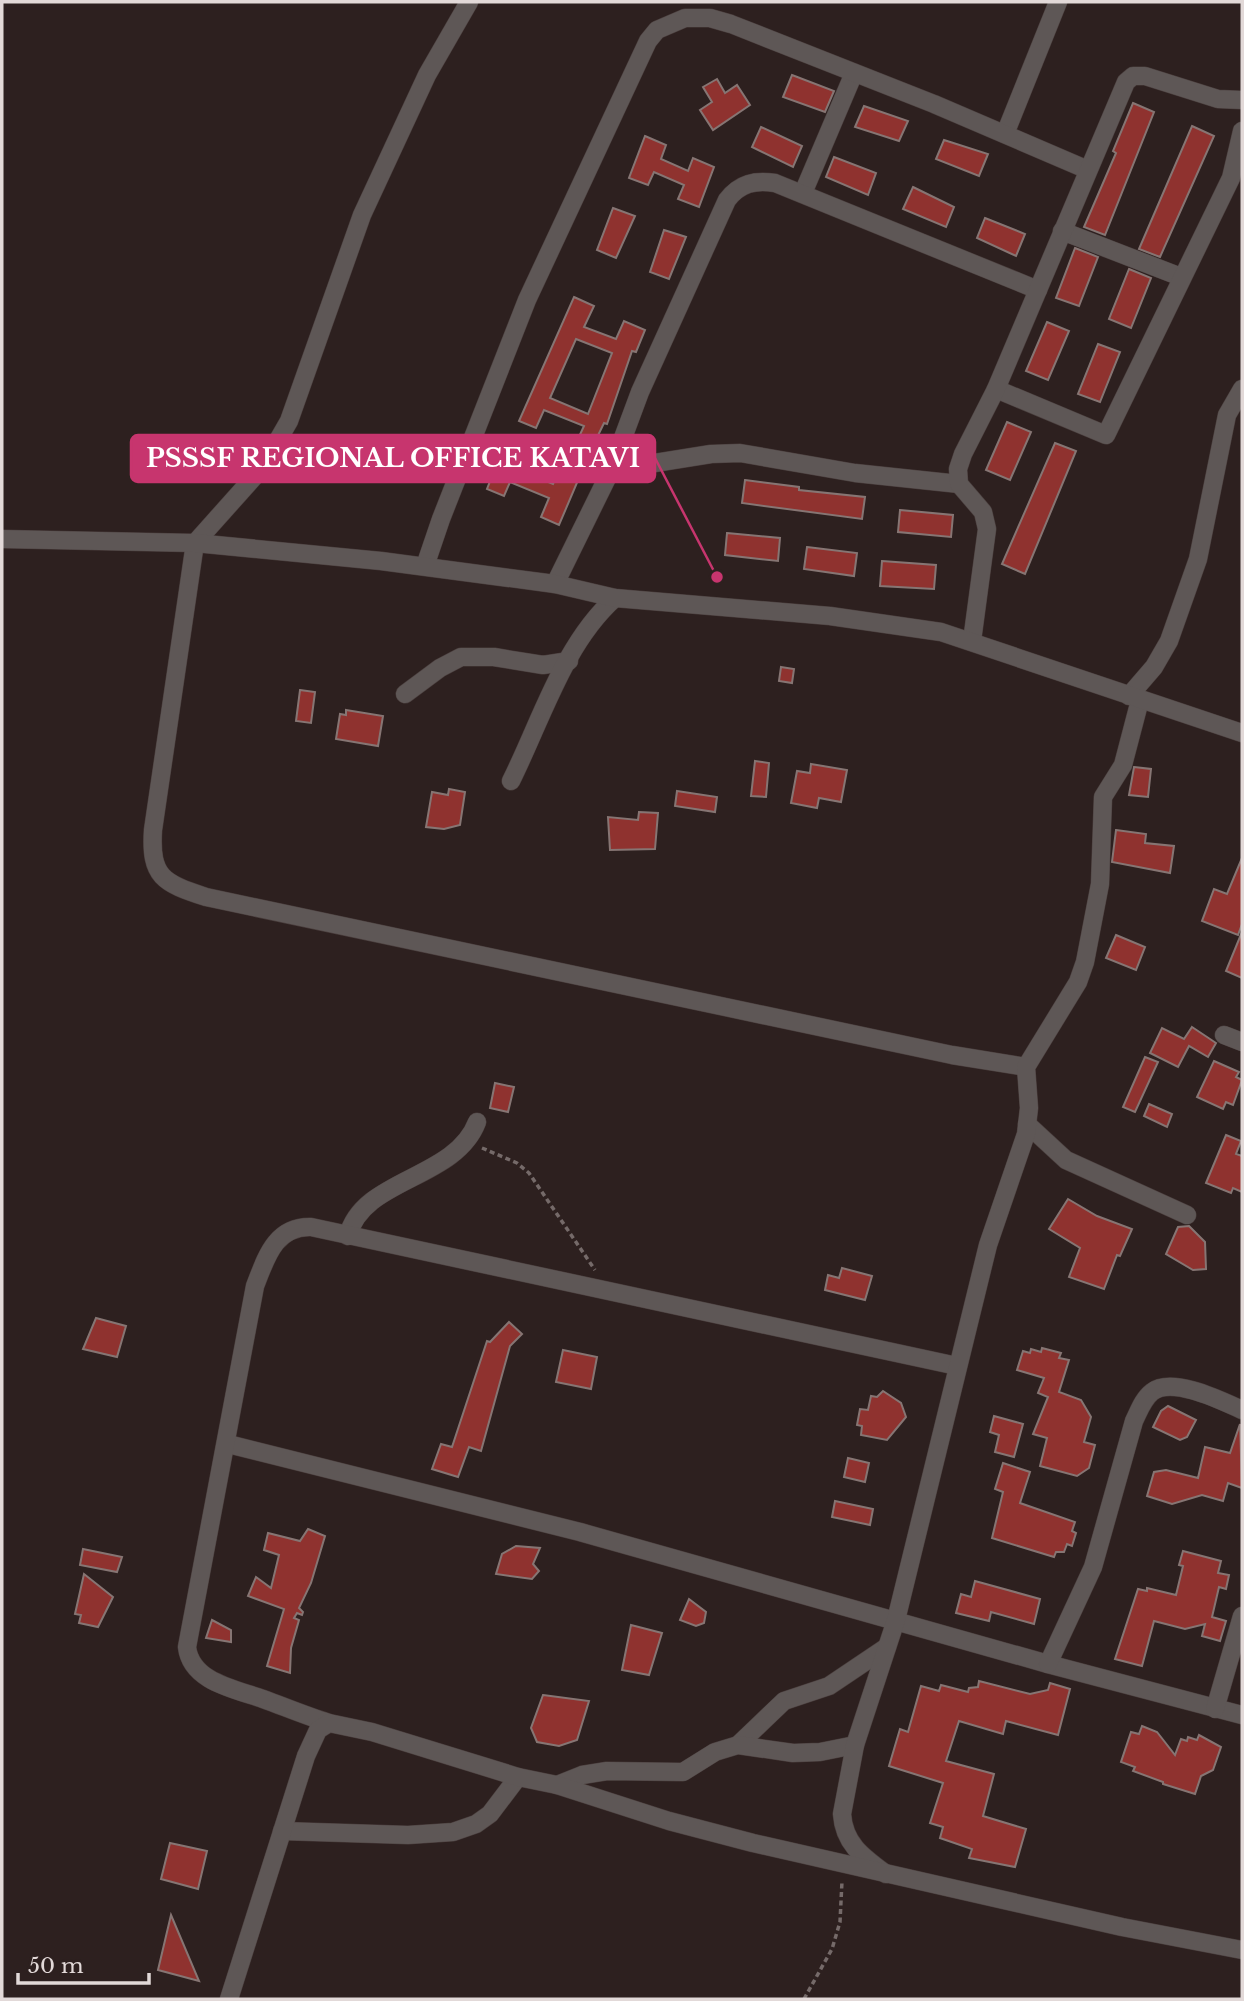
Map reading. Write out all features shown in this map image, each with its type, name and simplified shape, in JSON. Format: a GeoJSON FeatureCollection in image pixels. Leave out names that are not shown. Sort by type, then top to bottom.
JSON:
{"type":"FeatureCollection","features":[{"type":"Feature","properties":{"kind":"street"},"geometry":{"type":"LineString","coordinates":[[469,2],[427,75],[362,215],[289,421],[262,468],[195,543],[152,842],[157,873],[178,888],[206,897],[734,1006],[952,1055],[1027,1066]]}},
{"type":"Feature","properties":{"kind":"street"},"geometry":{"type":"LineString","coordinates":[[1005,134],[1058,2]]}},
{"type":"Feature","properties":{"kind":"street"},"geometry":{"type":"LineString","coordinates":[[425,566],[527,300],[634,66],[657,30],[685,18],[710,18],[1005,134],[1088,170]]}},
{"type":"Feature","properties":{"kind":"street"},"geometry":{"type":"LineString","coordinates":[[803,193],[854,74]]}},
{"type":"Feature","properties":{"kind":"street"},"geometry":{"type":"LineString","coordinates":[[959,484],[963,454],[996,389],[1126,82],[1133,76],[1145,76],[1218,99],[1242,100]]}},
{"type":"Feature","properties":{"kind":"street"},"geometry":{"type":"LineString","coordinates":[[996,389],[1106,435],[1231,178],[1242,131]]}},
{"type":"Feature","properties":{"kind":"street"},"geometry":{"type":"LineString","coordinates":[[555,584],[611,470],[640,391],[727,200],[736,189],[761,181],[803,193],[1038,289]]}},
{"type":"Feature","properties":{"kind":"street"},"geometry":{"type":"LineString","coordinates":[[1062,231],[1181,277]]}},
{"type":"Feature","properties":{"kind":"street"},"geometry":{"type":"LineString","coordinates":[[886,1874],[853,1847],[843,1825],[855,1745],[896,1620],[996,1216],[1027,1124],[1027,1066],[1078,982],[1084,962],[1100,884],[1103,797],[1123,765],[1135,698],[1169,641],[1198,559],[1227,415],[1242,389]]}},
{"type":"Feature","properties":{"kind":"street"},"geometry":{"type":"LineString","coordinates":[[611,470],[711,454],[740,453],[855,473],[959,484],[983,513],[987,529],[972,641]]}},
{"type":"Feature","properties":{"kind":"street"},"geometry":{"type":"LineString","coordinates":[[2,539],[195,543],[425,566],[555,584],[615,598],[830,616],[941,632],[1242,733]]}},
{"type":"Feature","properties":{"kind":"street"},"geometry":{"type":"LineString","coordinates":[[511,781],[589,625],[615,598]]}},
{"type":"Feature","properties":{"kind":"street"},"geometry":{"type":"LineString","coordinates":[[405,694],[440,668],[461,657],[494,657],[543,665],[569,661]]}},
{"type":"Feature","properties":{"kind":"street"},"geometry":{"type":"LineString","coordinates":[[1224,1035],[1242,1042]]}},
{"type":"Feature","properties":{"kind":"street"},"geometry":{"type":"LineString","coordinates":[[348,1236],[358,1214],[380,1197],[454,1155],[468,1141],[477,1122]]}},
{"type":"Feature","properties":{"kind":"street"},"geometry":{"type":"LineString","coordinates":[[1027,1124],[1066,1160],[1187,1215]]}},
{"type":"Feature","properties":{"kind":"street"},"geometry":{"type":"LineString","coordinates":[[957,1366],[609,1290],[301,1227],[282,1235],[274,1244],[256,1286],[228,1444],[187,1647],[188,1656],[206,1677],[224,1686],[329,1723],[372,1732],[518,1777],[558,1785],[669,1821],[844,1865],[1242,1950]]}},
{"type":"Feature","properties":{"kind":"street"},"geometry":{"type":"LineString","coordinates":[[1048,1664],[1093,1567],[1123,1456],[1143,1402],[1153,1391],[1166,1387],[1193,1391],[1242,1410]]}},
{"type":"Feature","properties":{"kind":"street"},"geometry":{"type":"LineString","coordinates":[[228,1444],[580,1532],[1048,1664],[1242,1715]]}},
{"type":"Feature","properties":{"kind":"street"},"geometry":{"type":"LineString","coordinates":[[1215,1709],[1242,1616]]}},
{"type":"Feature","properties":{"kind":"street"},"geometry":{"type":"LineString","coordinates":[[738,1745],[784,1701],[829,1686],[887,1647]]}},
{"type":"Feature","properties":{"kind":"street"},"geometry":{"type":"LineString","coordinates":[[229,1999],[306,1756],[318,1730],[329,1723]]}},
{"type":"Feature","properties":{"kind":"street"},"geometry":{"type":"LineString","coordinates":[[558,1785],[582,1775],[607,1772],[683,1772],[715,1752],[738,1745],[793,1753],[855,1745]]}},
{"type":"Feature","properties":{"kind":"street"},"geometry":{"type":"LineString","coordinates":[[282,1831],[408,1835],[453,1832],[476,1824],[490,1814],[518,1777]]}},
{"type":"Feature","properties":{"kind":"path"},"geometry":{"type":"LineString","coordinates":[[468,1141],[517,1163],[529,1173],[609,1290]]}},
{"type":"Feature","properties":{"kind":"path"},"geometry":{"type":"LineString","coordinates":[[804,1999],[832,1949],[840,1922],[844,1865]]}},
{"type":"Feature","properties":{"kind":"building"},"geometry":{"type":"Polygon","coordinates":[[[792,75],[834,91],[825,112],[783,97],[792,75]]]}},
{"type":"Feature","properties":{"kind":"building"},"geometry":{"type":"Polygon","coordinates":[[[717,79],[725,93],[737,85],[750,105],[713,130],[700,110],[712,102],[703,87],[717,79]]]}},
{"type":"Feature","properties":{"kind":"building"},"geometry":{"type":"Polygon","coordinates":[[[1133,103],[1154,112],[1105,235],[1084,227],[1116,153],[1113,151],[1133,103]]]}},
{"type":"Feature","properties":{"kind":"building"},"geometry":{"type":"Polygon","coordinates":[[[864,106],[908,121],[899,141],[855,127],[864,106]]]}},
{"type":"Feature","properties":{"kind":"building"},"geometry":{"type":"Polygon","coordinates":[[[1192,126],[1214,136],[1160,257],[1139,249],[1192,126]]]}},
{"type":"Feature","properties":{"kind":"building"},"geometry":{"type":"Polygon","coordinates":[[[761,127],[802,146],[793,167],[752,147],[761,127]]]}},
{"type":"Feature","properties":{"kind":"building"},"geometry":{"type":"Polygon","coordinates":[[[645,136],[666,145],[661,159],[688,171],[693,158],[714,167],[699,207],[678,199],[684,185],[654,172],[648,185],[629,178],[645,136]]]}},
{"type":"Feature","properties":{"kind":"building"},"geometry":{"type":"Polygon","coordinates":[[[944,140],[988,154],[979,176],[936,159],[944,140]]]}},
{"type":"Feature","properties":{"kind":"building"},"geometry":{"type":"Polygon","coordinates":[[[834,157],[876,173],[868,195],[826,177],[834,157]]]}},
{"type":"Feature","properties":{"kind":"building"},"geometry":{"type":"Polygon","coordinates":[[[913,187],[954,207],[946,227],[903,209],[913,187]]]}},
{"type":"Feature","properties":{"kind":"building"},"geometry":{"type":"Polygon","coordinates":[[[613,208],[635,216],[616,258],[597,250],[613,208]]]}},
{"type":"Feature","properties":{"kind":"building"},"geometry":{"type":"Polygon","coordinates":[[[985,218],[1025,234],[1016,256],[977,238],[985,218]]]}},
{"type":"Feature","properties":{"kind":"building"},"geometry":{"type":"Polygon","coordinates":[[[664,230],[686,237],[669,279],[650,272],[664,230]]]}},
{"type":"Feature","properties":{"kind":"building"},"geometry":{"type":"Polygon","coordinates":[[[1075,248],[1098,257],[1079,306],[1056,298],[1075,248]]]}},
{"type":"Feature","properties":{"kind":"building"},"geometry":{"type":"Polygon","coordinates":[[[1129,269],[1151,278],[1131,328],[1109,319],[1129,269]]]}},
{"type":"Feature","properties":{"kind":"building"},"geometry":{"type":"Polygon","coordinates":[[[574,297],[594,306],[584,327],[616,339],[624,321],[645,330],[636,352],[632,351],[607,424],[604,423],[590,452],[559,525],[541,517],[549,498],[510,482],[504,496],[487,489],[504,446],[523,454],[516,469],[553,484],[561,466],[565,467],[584,426],[544,410],[536,428],[519,421],[574,297]],[[576,339],[550,398],[588,414],[612,353],[576,339]]]}},
{"type":"Feature","properties":{"kind":"building"},"geometry":{"type":"Polygon","coordinates":[[[1047,322],[1069,331],[1048,380],[1026,371],[1047,322]]]}},
{"type":"Feature","properties":{"kind":"building"},"geometry":{"type":"Polygon","coordinates":[[[1098,344],[1120,352],[1100,402],[1078,394],[1098,344]]]}},
{"type":"Feature","properties":{"kind":"building"},"geometry":{"type":"Polygon","coordinates":[[[1007,422],[1031,432],[1010,480],[986,470],[1007,422]]]}},
{"type":"Feature","properties":{"kind":"building"},"geometry":{"type":"Polygon","coordinates":[[[1055,443],[1076,451],[1025,574],[1002,564],[1055,443]]]}},
{"type":"Feature","properties":{"kind":"building"},"geometry":{"type":"Polygon","coordinates":[[[745,480],[799,487],[799,490],[865,497],[862,519],[742,503],[745,480]]]}},
{"type":"Feature","properties":{"kind":"building"},"geometry":{"type":"Polygon","coordinates":[[[900,510],[953,515],[951,537],[898,532],[900,510]]]}},
{"type":"Feature","properties":{"kind":"building"},"geometry":{"type":"Polygon","coordinates":[[[727,533],[780,538],[778,561],[725,555],[727,533]]]}},
{"type":"Feature","properties":{"kind":"building"},"geometry":{"type":"Polygon","coordinates":[[[807,547],[857,553],[854,576],[804,569],[807,547]]]}},
{"type":"Feature","properties":{"kind":"building"},"geometry":{"type":"Polygon","coordinates":[[[882,561],[936,565],[934,589],[880,586],[882,561]]]}},
{"type":"Feature","properties":{"kind":"building"},"geometry":{"type":"Polygon","coordinates":[[[781,667],[794,669],[792,683],[779,681],[781,667]]]}},
{"type":"Feature","properties":{"kind":"building"},"geometry":{"type":"Polygon","coordinates":[[[300,690],[315,692],[311,723],[296,721],[300,690]]]}},
{"type":"Feature","properties":{"kind":"building"},"geometry":{"type":"Polygon","coordinates":[[[346,710],[383,716],[378,746],[336,739],[340,714],[346,715],[346,710]]]}},
{"type":"Feature","properties":{"kind":"building"},"geometry":{"type":"Polygon","coordinates":[[[755,761],[769,763],[766,797],[751,796],[755,761]]]}},
{"type":"Feature","properties":{"kind":"building"},"geometry":{"type":"Polygon","coordinates":[[[811,764],[847,770],[841,802],[819,798],[817,808],[791,803],[797,771],[810,773],[811,764]]]}},
{"type":"Feature","properties":{"kind":"building"},"geometry":{"type":"Polygon","coordinates":[[[1134,767],[1151,769],[1148,797],[1129,795],[1134,767]]]}},
{"type":"Feature","properties":{"kind":"building"},"geometry":{"type":"Polygon","coordinates":[[[449,789],[465,792],[460,825],[444,829],[426,827],[432,792],[448,795],[449,789]]]}},
{"type":"Feature","properties":{"kind":"building"},"geometry":{"type":"Polygon","coordinates":[[[677,791],[717,797],[715,812],[675,806],[677,791]]]}},
{"type":"Feature","properties":{"kind":"building"},"geometry":{"type":"Polygon","coordinates":[[[639,812],[658,813],[655,849],[610,850],[608,817],[638,820],[639,812]]]}},
{"type":"Feature","properties":{"kind":"building"},"geometry":{"type":"Polygon","coordinates":[[[1116,830],[1146,834],[1145,843],[1174,846],[1170,873],[1112,862],[1116,830]]]}},
{"type":"Feature","properties":{"kind":"building"},"geometry":{"type":"Polygon","coordinates":[[[1242,858],[1242,924],[1238,935],[1202,921],[1214,889],[1227,894],[1242,858]]]}},
{"type":"Feature","properties":{"kind":"building"},"geometry":{"type":"Polygon","coordinates":[[[1242,932],[1242,978],[1226,971],[1242,932]]]}},
{"type":"Feature","properties":{"kind":"building"},"geometry":{"type":"Polygon","coordinates":[[[1116,935],[1145,947],[1136,970],[1106,958],[1116,935]]]}},
{"type":"Feature","properties":{"kind":"building"},"geometry":{"type":"Polygon","coordinates":[[[1192,1027],[1216,1043],[1208,1057],[1189,1046],[1178,1067],[1150,1053],[1162,1028],[1184,1039],[1192,1027]]]}},
{"type":"Feature","properties":{"kind":"building"},"geometry":{"type":"Polygon","coordinates":[[[1145,1057],[1158,1062],[1135,1112],[1123,1107],[1145,1057]]]}},
{"type":"Feature","properties":{"kind":"building"},"geometry":{"type":"Polygon","coordinates":[[[1214,1061],[1239,1072],[1236,1077],[1242,1080],[1233,1105],[1226,1102],[1223,1109],[1197,1097],[1214,1061]]]}},
{"type":"Feature","properties":{"kind":"building"},"geometry":{"type":"Polygon","coordinates":[[[495,1083],[514,1087],[508,1112],[490,1108],[495,1083]]]}},
{"type":"Feature","properties":{"kind":"building"},"geometry":{"type":"Polygon","coordinates":[[[1149,1104],[1172,1114],[1167,1127],[1144,1116],[1149,1104]]]}},
{"type":"Feature","properties":{"kind":"building"},"geometry":{"type":"Polygon","coordinates":[[[1226,1135],[1241,1141],[1236,1154],[1242,1156],[1242,1192],[1233,1188],[1231,1193],[1206,1183],[1226,1135]]]}},
{"type":"Feature","properties":{"kind":"building"},"geometry":{"type":"Polygon","coordinates":[[[1068,1199],[1097,1216],[1132,1229],[1120,1256],[1117,1255],[1104,1289],[1069,1277],[1080,1248],[1049,1229],[1068,1199]]]}},
{"type":"Feature","properties":{"kind":"building"},"geometry":{"type":"Polygon","coordinates":[[[1189,1226],[1205,1242],[1206,1269],[1193,1270],[1166,1254],[1178,1227],[1189,1226]]]}},
{"type":"Feature","properties":{"kind":"building"},"geometry":{"type":"Polygon","coordinates":[[[842,1268],[872,1276],[865,1300],[825,1290],[828,1275],[839,1278],[842,1268]]]}},
{"type":"Feature","properties":{"kind":"building"},"geometry":{"type":"Polygon","coordinates":[[[96,1318],[126,1326],[117,1357],[83,1349],[96,1318]]]}},
{"type":"Feature","properties":{"kind":"building"},"geometry":{"type":"Polygon","coordinates":[[[509,1322],[522,1334],[510,1346],[481,1451],[469,1447],[458,1477],[432,1469],[441,1444],[452,1447],[487,1341],[490,1342],[509,1322]]]}},
{"type":"Feature","properties":{"kind":"building"},"geometry":{"type":"Polygon","coordinates":[[[1042,1348],[1061,1353],[1059,1358],[1069,1360],[1059,1392],[1081,1400],[1091,1417],[1084,1442],[1095,1445],[1089,1468],[1077,1476],[1040,1466],[1047,1438],[1033,1434],[1048,1397],[1038,1393],[1044,1378],[1017,1370],[1023,1351],[1030,1353],[1031,1349],[1041,1352],[1042,1348]]]}},
{"type":"Feature","properties":{"kind":"building"},"geometry":{"type":"Polygon","coordinates":[[[563,1350],[597,1357],[591,1389],[556,1382],[563,1350]]]}},
{"type":"Feature","properties":{"kind":"building"},"geometry":{"type":"Polygon","coordinates":[[[883,1391],[901,1403],[906,1417],[887,1440],[861,1435],[862,1426],[857,1425],[860,1409],[868,1410],[871,1396],[877,1397],[883,1391]]]}},
{"type":"Feature","properties":{"kind":"building"},"geometry":{"type":"Polygon","coordinates":[[[1168,1406],[1196,1420],[1187,1437],[1180,1440],[1153,1427],[1161,1411],[1168,1406]]]}},
{"type":"Feature","properties":{"kind":"building"},"geometry":{"type":"Polygon","coordinates":[[[994,1416],[1023,1424],[1014,1457],[995,1452],[999,1435],[990,1432],[994,1416]]]}},
{"type":"Feature","properties":{"kind":"building"},"geometry":{"type":"Polygon","coordinates":[[[1240,1424],[1242,1488],[1228,1483],[1223,1501],[1202,1495],[1172,1504],[1147,1496],[1154,1472],[1166,1470],[1198,1478],[1205,1447],[1230,1453],[1240,1424]]]}},
{"type":"Feature","properties":{"kind":"building"},"geometry":{"type":"Polygon","coordinates":[[[848,1458],[869,1463],[865,1482],[844,1477],[848,1458]]]}},
{"type":"Feature","properties":{"kind":"building"},"geometry":{"type":"Polygon","coordinates":[[[1003,1463],[1030,1472],[1020,1503],[1075,1522],[1072,1531],[1076,1533],[1072,1546],[1067,1544],[1064,1552],[1056,1552],[1054,1557],[992,1538],[1003,1492],[995,1489],[1003,1463]]]}},
{"type":"Feature","properties":{"kind":"building"},"geometry":{"type":"Polygon","coordinates":[[[835,1501],[873,1509],[870,1525],[832,1517],[835,1501]]]}},
{"type":"Feature","properties":{"kind":"building"},"geometry":{"type":"Polygon","coordinates":[[[308,1529],[325,1536],[311,1583],[299,1608],[303,1612],[302,1615],[297,1613],[294,1618],[299,1620],[291,1648],[290,1673],[267,1666],[284,1609],[248,1596],[256,1577],[271,1588],[279,1555],[264,1550],[268,1533],[300,1541],[308,1529]]]}},
{"type":"Feature","properties":{"kind":"building"},"geometry":{"type":"Polygon","coordinates":[[[516,1546],[540,1548],[533,1564],[539,1571],[532,1579],[496,1574],[502,1554],[516,1546]]]}},
{"type":"Feature","properties":{"kind":"building"},"geometry":{"type":"Polygon","coordinates":[[[83,1549],[122,1557],[117,1572],[80,1565],[83,1549]]]}},
{"type":"Feature","properties":{"kind":"building"},"geometry":{"type":"Polygon","coordinates":[[[1183,1551],[1221,1561],[1218,1573],[1229,1575],[1226,1589],[1219,1587],[1212,1617],[1226,1621],[1220,1641],[1202,1636],[1205,1624],[1185,1629],[1154,1621],[1142,1666],[1115,1659],[1138,1589],[1147,1591],[1147,1588],[1176,1595],[1183,1566],[1179,1565],[1183,1551]]]}},
{"type":"Feature","properties":{"kind":"building"},"geometry":{"type":"Polygon","coordinates":[[[84,1574],[113,1597],[98,1627],[79,1623],[81,1615],[75,1614],[84,1574]]]}},
{"type":"Feature","properties":{"kind":"building"},"geometry":{"type":"Polygon","coordinates":[[[975,1581],[1040,1599],[1034,1624],[991,1612],[989,1621],[956,1613],[961,1594],[971,1597],[975,1581]]]}},
{"type":"Feature","properties":{"kind":"building"},"geometry":{"type":"Polygon","coordinates":[[[689,1599],[706,1612],[704,1623],[696,1626],[680,1620],[689,1599]]]}},
{"type":"Feature","properties":{"kind":"building"},"geometry":{"type":"Polygon","coordinates":[[[212,1620],[231,1630],[231,1642],[206,1638],[212,1620]]]}},
{"type":"Feature","properties":{"kind":"building"},"geometry":{"type":"Polygon","coordinates":[[[631,1625],[662,1633],[649,1675],[622,1670],[631,1625]]]}},
{"type":"Feature","properties":{"kind":"building"},"geometry":{"type":"Polygon","coordinates":[[[979,1681],[1030,1694],[1048,1690],[1050,1683],[1070,1689],[1058,1735],[1006,1721],[1003,1734],[959,1721],[946,1761],[994,1774],[983,1816],[1026,1829],[1015,1867],[969,1858],[972,1849],[940,1838],[943,1827],[930,1823],[943,1783],[889,1766],[900,1729],[908,1732],[921,1686],[939,1691],[941,1685],[968,1692],[969,1688],[978,1687],[979,1681]]]}},
{"type":"Feature","properties":{"kind":"building"},"geometry":{"type":"Polygon","coordinates":[[[543,1695],[589,1701],[577,1740],[559,1746],[537,1742],[531,1728],[543,1695]]]}},
{"type":"Feature","properties":{"kind":"building"},"geometry":{"type":"Polygon","coordinates":[[[1142,1726],[1157,1732],[1175,1755],[1181,1739],[1187,1741],[1188,1737],[1197,1740],[1199,1735],[1221,1747],[1213,1770],[1201,1776],[1195,1794],[1163,1784],[1133,1771],[1135,1767],[1121,1762],[1131,1732],[1139,1734],[1142,1726]]]}},
{"type":"Feature","properties":{"kind":"building"},"geometry":{"type":"Polygon","coordinates":[[[170,1843],[207,1851],[198,1889],[161,1879],[170,1843]]]}},
{"type":"Feature","properties":{"kind":"building"},"geometry":{"type":"Polygon","coordinates":[[[171,1915],[199,1981],[158,1970],[171,1915]]]}},
{"type":"Feature","properties":{"kind":"place","name":"PSSSF REGIONAL OFFICE KATAVI"},"geometry":{"type":"Point","coordinates":[717,577]}}]}
